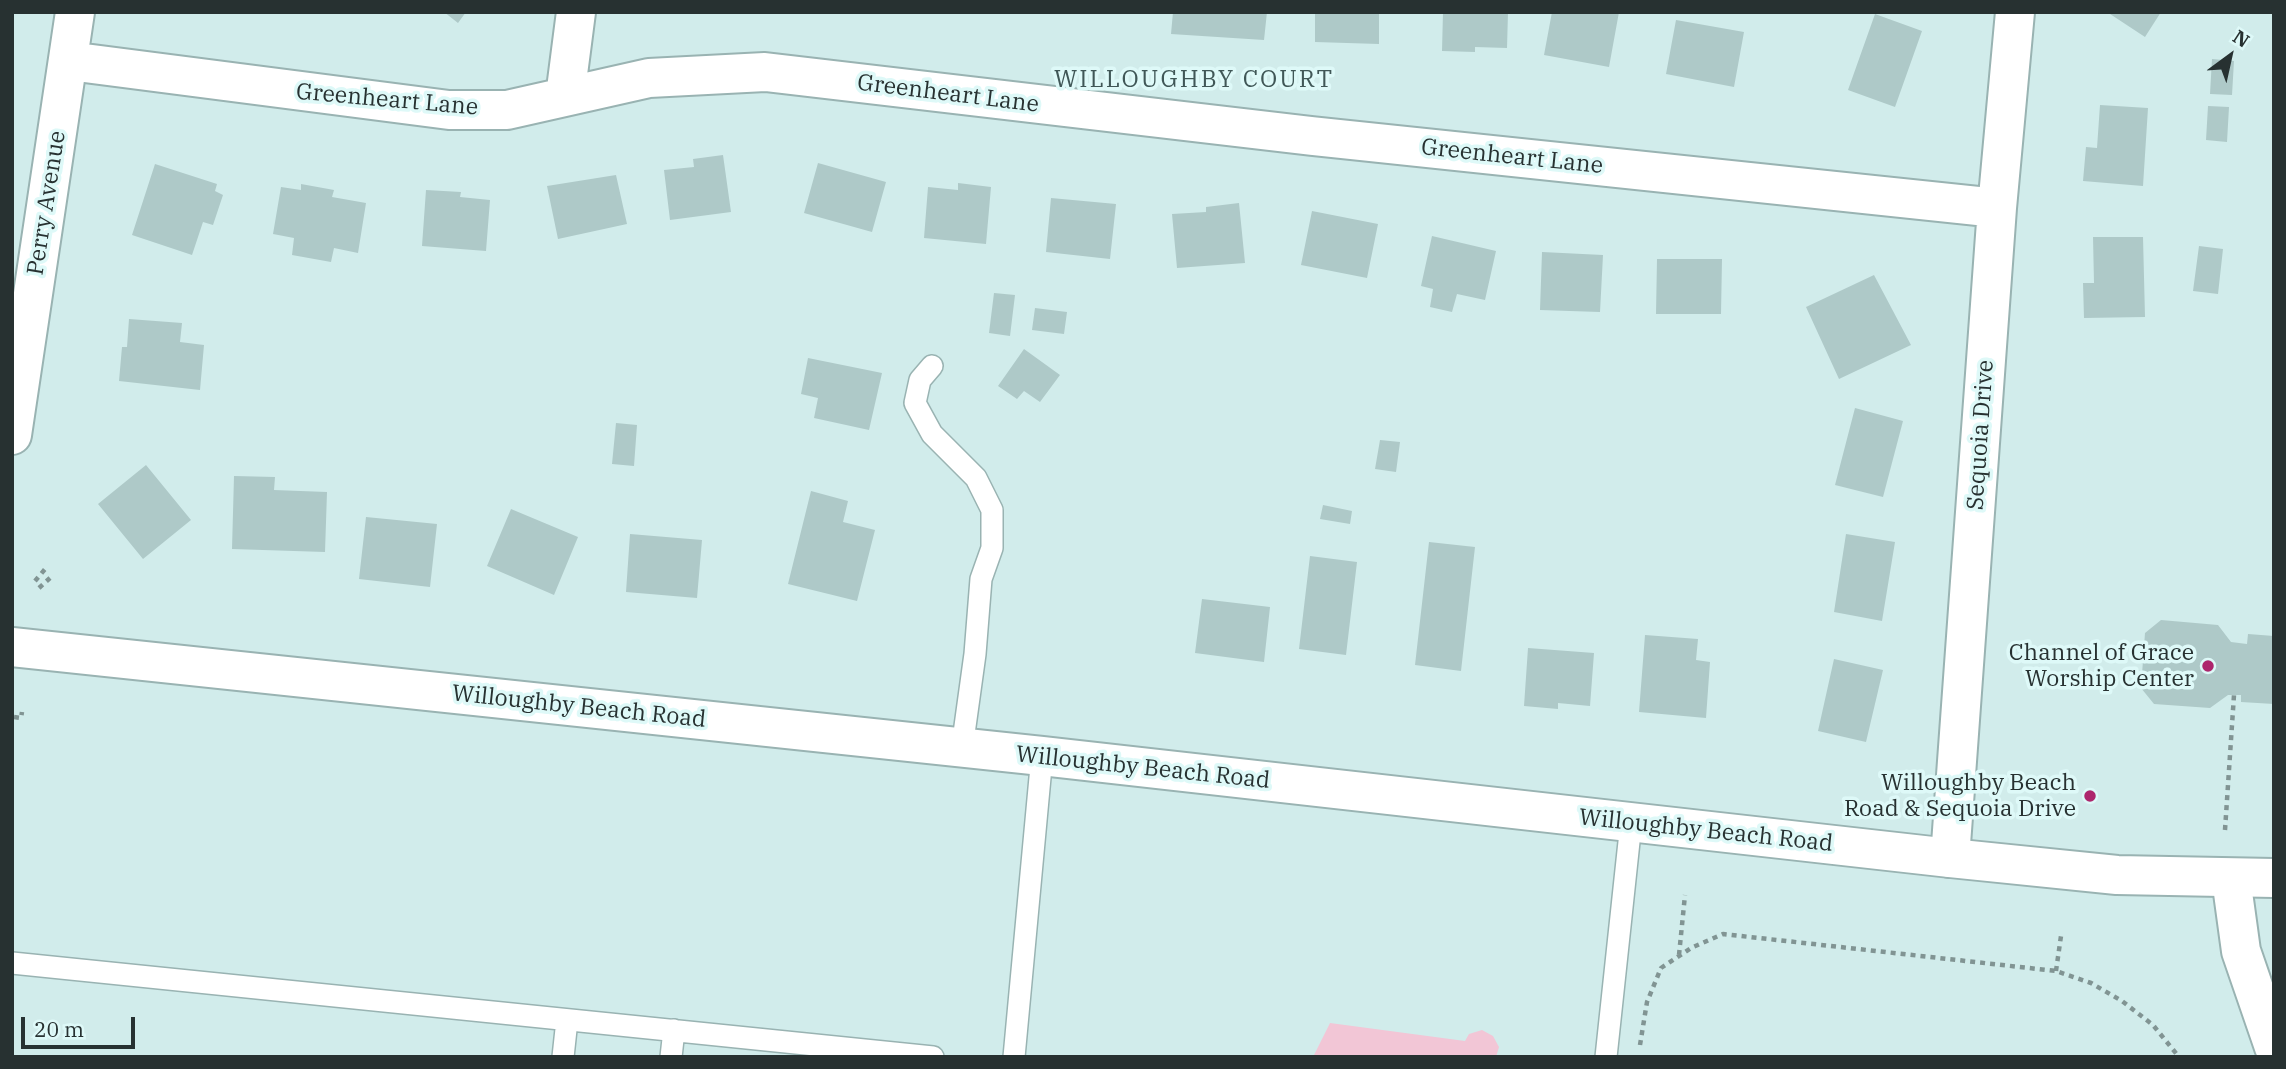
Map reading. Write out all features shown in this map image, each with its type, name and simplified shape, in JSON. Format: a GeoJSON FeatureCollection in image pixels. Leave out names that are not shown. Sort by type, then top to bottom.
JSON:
{"type":"FeatureCollection","features":[{"type":"Feature","properties":{"kind":"street","name":"Perry Avenue"},"geometry":{"type":"LineString","coordinates":[[12,435],[75,12]]}},
{"type":"Feature","properties":{"kind":"street"},"geometry":{"type":"LineString","coordinates":[[565,97],[576,12]]}},
{"type":"Feature","properties":{"kind":"street","name":"Sequoia Drive"},"geometry":{"type":"LineString","coordinates":[[1950,858],[1997,208],[2015,12]]}},
{"type":"Feature","properties":{"kind":"street","name":"Greenheart Lane"},"geometry":{"type":"LineString","coordinates":[[69,61],[449,110],[507,110],[649,78],[765,72],[1312,136],[1997,208]]}},
{"type":"Feature","properties":{"kind":"street","name":"Willoughby Beach Road"},"geometry":{"type":"LineString","coordinates":[[12,646],[1042,756],[1950,858],[2117,875],[2274,878]]}},
{"type":"Feature","properties":{"kind":"street"},"geometry":{"type":"LineString","coordinates":[[2231,878],[2241,951],[2274,1047]]}},
{"type":"Feature","properties":{"kind":"lane"},"geometry":{"type":"LineString","coordinates":[[932,366],[920,380],[915,403],[932,434],[976,478],[992,510],[992,548],[981,579],[975,654],[962,748]]}},
{"type":"Feature","properties":{"kind":"lane"},"geometry":{"type":"LineString","coordinates":[[1014,1057],[1042,756]]}},
{"type":"Feature","properties":{"kind":"lane"},"geometry":{"type":"LineString","coordinates":[[1606,1057],[1631,823]]}},
{"type":"Feature","properties":{"kind":"lane"},"geometry":{"type":"LineString","coordinates":[[12,963],[674,1030],[771,1049],[933,1057]]}},
{"type":"Feature","properties":{"kind":"lane"},"geometry":{"type":"LineString","coordinates":[[563,1057],[568,1020]]}},
{"type":"Feature","properties":{"kind":"lane"},"geometry":{"type":"LineString","coordinates":[[671,1057],[674,1030]]}},
{"type":"Feature","properties":{"kind":"path"},"geometry":{"type":"LineString","coordinates":[[35,581],[46,568]]}},
{"type":"Feature","properties":{"kind":"path"},"geometry":{"type":"LineString","coordinates":[[39,588],[50,578]]}},
{"type":"Feature","properties":{"kind":"path"},"geometry":{"type":"LineString","coordinates":[[2225,830],[2234,695]]}},
{"type":"Feature","properties":{"kind":"path"},"geometry":{"type":"LineString","coordinates":[[14,716],[21,718],[22,712]]}},
{"type":"Feature","properties":{"kind":"path"},"geometry":{"type":"LineString","coordinates":[[1679,955],[1685,895]]}},
{"type":"Feature","properties":{"kind":"path"},"geometry":{"type":"LineString","coordinates":[[1638,1057],[1647,1002],[1661,968],[1679,955],[1723,934],[2056,971],[2091,983],[2122,1001],[2153,1025],[2179,1057]]}},
{"type":"Feature","properties":{"kind":"path"},"geometry":{"type":"LineString","coordinates":[[2056,971],[2061,936]]}},
{"type":"Feature","properties":{"kind":"shaded area"},"geometry":{"type":"Polygon","coordinates":[[[1330,1023],[1465,1041],[1469,1034],[1482,1030],[1493,1036],[1499,1047],[1496,1057],[1313,1057],[1330,1023]]]}},
{"type":"Feature","properties":{"kind":"building"},"geometry":{"type":"Polygon","coordinates":[[[444,12],[466,12],[458,23],[444,12]]]}},
{"type":"Feature","properties":{"kind":"building"},"geometry":{"type":"Polygon","coordinates":[[[1173,12],[1267,12],[1264,40],[1171,34],[1173,12]]]}},
{"type":"Feature","properties":{"kind":"building"},"geometry":{"type":"Polygon","coordinates":[[[1315,12],[1379,12],[1379,44],[1315,42],[1315,12]]]}},
{"type":"Feature","properties":{"kind":"building"},"geometry":{"type":"Polygon","coordinates":[[[1443,12],[1508,12],[1507,48],[1475,47],[1475,52],[1442,51],[1443,12]]]}},
{"type":"Feature","properties":{"kind":"building"},"geometry":{"type":"Polygon","coordinates":[[[1552,12],[1619,12],[1609,67],[1544,55],[1552,12]]]}},
{"type":"Feature","properties":{"kind":"building"},"geometry":{"type":"Polygon","coordinates":[[[2107,12],[2161,12],[2145,37],[2107,12]]]}},
{"type":"Feature","properties":{"kind":"building"},"geometry":{"type":"Polygon","coordinates":[[[1875,14],[1922,31],[1895,107],[1848,90],[1875,14]]]}},
{"type":"Feature","properties":{"kind":"building"},"geometry":{"type":"Polygon","coordinates":[[[1676,20],[1744,32],[1734,87],[1666,74],[1676,20]]]}},
{"type":"Feature","properties":{"kind":"building"},"geometry":{"type":"Polygon","coordinates":[[[2212,59],[2234,61],[2232,95],[2210,94],[2212,59]]]}},
{"type":"Feature","properties":{"kind":"building"},"geometry":{"type":"Polygon","coordinates":[[[2100,105],[2148,108],[2143,186],[2083,181],[2086,147],[2097,148],[2100,105]]]}},
{"type":"Feature","properties":{"kind":"building"},"geometry":{"type":"Polygon","coordinates":[[[2208,106],[2229,107],[2227,142],[2206,140],[2208,106]]]}},
{"type":"Feature","properties":{"kind":"building"},"geometry":{"type":"Polygon","coordinates":[[[723,155],[731,212],[670,220],[664,170],[694,167],[693,159],[723,155]]]}},
{"type":"Feature","properties":{"kind":"building"},"geometry":{"type":"Polygon","coordinates":[[[818,163],[886,182],[872,232],[804,213],[818,163]]]}},
{"type":"Feature","properties":{"kind":"building"},"geometry":{"type":"Polygon","coordinates":[[[155,164],[217,184],[215,191],[223,195],[213,225],[203,222],[192,255],[132,235],[155,164]]]}},
{"type":"Feature","properties":{"kind":"building"},"geometry":{"type":"Polygon","coordinates":[[[616,175],[627,224],[558,239],[547,186],[616,175]]]}},
{"type":"Feature","properties":{"kind":"building"},"geometry":{"type":"Polygon","coordinates":[[[958,183],[991,187],[986,244],[924,238],[928,187],[958,190],[958,183]]]}},
{"type":"Feature","properties":{"kind":"building"},"geometry":{"type":"Polygon","coordinates":[[[301,184],[334,190],[332,197],[366,203],[358,253],[334,248],[331,262],[292,255],[294,238],[273,234],[281,187],[301,190],[301,184]]]}},
{"type":"Feature","properties":{"kind":"building"},"geometry":{"type":"Polygon","coordinates":[[[426,190],[461,192],[460,197],[490,200],[486,251],[422,246],[426,190]]]}},
{"type":"Feature","properties":{"kind":"building"},"geometry":{"type":"Polygon","coordinates":[[[1051,198],[1116,204],[1110,259],[1046,252],[1051,198]]]}},
{"type":"Feature","properties":{"kind":"building"},"geometry":{"type":"Polygon","coordinates":[[[1239,203],[1245,263],[1177,268],[1172,214],[1206,212],[1206,207],[1239,203]]]}},
{"type":"Feature","properties":{"kind":"building"},"geometry":{"type":"Polygon","coordinates":[[[1312,211],[1378,224],[1367,278],[1301,265],[1312,211]]]}},
{"type":"Feature","properties":{"kind":"building"},"geometry":{"type":"Polygon","coordinates":[[[1432,236],[1496,251],[1485,300],[1457,294],[1452,312],[1430,307],[1433,289],[1421,286],[1432,236]]]}},
{"type":"Feature","properties":{"kind":"building"},"geometry":{"type":"Polygon","coordinates":[[[2093,237],[2143,237],[2145,317],[2084,318],[2083,283],[2094,283],[2093,237]]]}},
{"type":"Feature","properties":{"kind":"building"},"geometry":{"type":"Polygon","coordinates":[[[2199,246],[2223,249],[2218,294],[2193,291],[2199,246]]]}},
{"type":"Feature","properties":{"kind":"building"},"geometry":{"type":"Polygon","coordinates":[[[1542,252],[1603,255],[1600,312],[1540,310],[1542,252]]]}},
{"type":"Feature","properties":{"kind":"building"},"geometry":{"type":"Polygon","coordinates":[[[1657,259],[1722,259],[1721,314],[1656,314],[1657,259]]]}},
{"type":"Feature","properties":{"kind":"building"},"geometry":{"type":"Polygon","coordinates":[[[1874,275],[1911,345],[1839,379],[1806,307],[1874,275]]]}},
{"type":"Feature","properties":{"kind":"building"},"geometry":{"type":"Polygon","coordinates":[[[994,293],[1015,295],[1010,336],[989,333],[994,293]]]}},
{"type":"Feature","properties":{"kind":"building"},"geometry":{"type":"Polygon","coordinates":[[[1035,308],[1067,312],[1064,334],[1032,330],[1035,308]]]}},
{"type":"Feature","properties":{"kind":"building"},"geometry":{"type":"Polygon","coordinates":[[[129,319],[182,323],[180,342],[204,345],[200,390],[119,381],[122,347],[127,347],[129,319]]]}},
{"type":"Feature","properties":{"kind":"building"},"geometry":{"type":"Polygon","coordinates":[[[1024,349],[1060,375],[1040,402],[1024,391],[1017,399],[998,386],[1024,349]]]}},
{"type":"Feature","properties":{"kind":"building"},"geometry":{"type":"Polygon","coordinates":[[[808,358],[882,373],[869,430],[814,418],[818,398],[801,394],[808,358]]]}},
{"type":"Feature","properties":{"kind":"building"},"geometry":{"type":"Polygon","coordinates":[[[1855,408],[1903,421],[1883,497],[1835,485],[1855,408]]]}},
{"type":"Feature","properties":{"kind":"building"},"geometry":{"type":"Polygon","coordinates":[[[616,423],[637,425],[634,466],[612,464],[616,423]]]}},
{"type":"Feature","properties":{"kind":"building"},"geometry":{"type":"Polygon","coordinates":[[[1380,440],[1400,442],[1396,472],[1375,469],[1380,440]]]}},
{"type":"Feature","properties":{"kind":"building"},"geometry":{"type":"Polygon","coordinates":[[[146,465],[191,520],[143,559],[98,504],[146,465]]]}},
{"type":"Feature","properties":{"kind":"building"},"geometry":{"type":"Polygon","coordinates":[[[234,476],[275,477],[274,490],[327,492],[325,552],[232,549],[234,476]]]}},
{"type":"Feature","properties":{"kind":"building"},"geometry":{"type":"Polygon","coordinates":[[[811,491],[848,501],[843,522],[875,530],[857,601],[788,584],[811,491]]]}},
{"type":"Feature","properties":{"kind":"building"},"geometry":{"type":"Polygon","coordinates":[[[1323,505],[1352,511],[1350,524],[1320,519],[1323,505]]]}},
{"type":"Feature","properties":{"kind":"building"},"geometry":{"type":"Polygon","coordinates":[[[511,509],[578,537],[554,595],[487,566],[511,509]]]}},
{"type":"Feature","properties":{"kind":"building"},"geometry":{"type":"Polygon","coordinates":[[[366,517],[437,524],[430,587],[359,579],[366,517]]]}},
{"type":"Feature","properties":{"kind":"building"},"geometry":{"type":"Polygon","coordinates":[[[630,534],[702,540],[697,598],[626,592],[630,534]]]}},
{"type":"Feature","properties":{"kind":"building"},"geometry":{"type":"Polygon","coordinates":[[[1846,534],[1895,542],[1882,621],[1834,612],[1846,534]]]}},
{"type":"Feature","properties":{"kind":"building"},"geometry":{"type":"Polygon","coordinates":[[[1429,542],[1475,547],[1461,671],[1415,665],[1429,542]]]}},
{"type":"Feature","properties":{"kind":"building"},"geometry":{"type":"Polygon","coordinates":[[[1310,556],[1357,562],[1346,655],[1299,649],[1310,556]]]}},
{"type":"Feature","properties":{"kind":"building"},"geometry":{"type":"Polygon","coordinates":[[[1202,599],[1270,607],[1264,662],[1195,653],[1202,599]]]}},
{"type":"Feature","properties":{"kind":"building","name":"Channel of Grace Worship Center"},"geometry":{"type":"Polygon","coordinates":[[[2161,620],[2218,625],[2231,642],[2247,644],[2248,634],[2274,636],[2274,704],[2241,702],[2241,695],[2228,695],[2210,708],[2154,704],[2141,688],[2145,633],[2161,620]]]}},
{"type":"Feature","properties":{"kind":"building"},"geometry":{"type":"Polygon","coordinates":[[[1645,635],[1698,639],[1696,660],[1710,662],[1706,718],[1639,712],[1645,635]]]}},
{"type":"Feature","properties":{"kind":"building"},"geometry":{"type":"Polygon","coordinates":[[[1528,648],[1594,653],[1590,706],[1558,703],[1558,709],[1524,706],[1528,648]]]}},
{"type":"Feature","properties":{"kind":"building"},"geometry":{"type":"Polygon","coordinates":[[[1834,659],[1883,670],[1866,742],[1818,731],[1834,659]]]}},
{"type":"Feature","properties":{"kind":"place","name":"Channel of Grace Worship Center"},"geometry":{"type":"Point","coordinates":[2208,666]}},
{"type":"Feature","properties":{"kind":"place","name":"Willoughby Beach Road & Sequoia Drive"},"geometry":{"type":"Point","coordinates":[2090,796]}},
{"type":"Feature","properties":{"kind":"district","name":"WILLOUGHBY COURT"},"geometry":{"type":"Point","coordinates":[1194,80]}}]}
